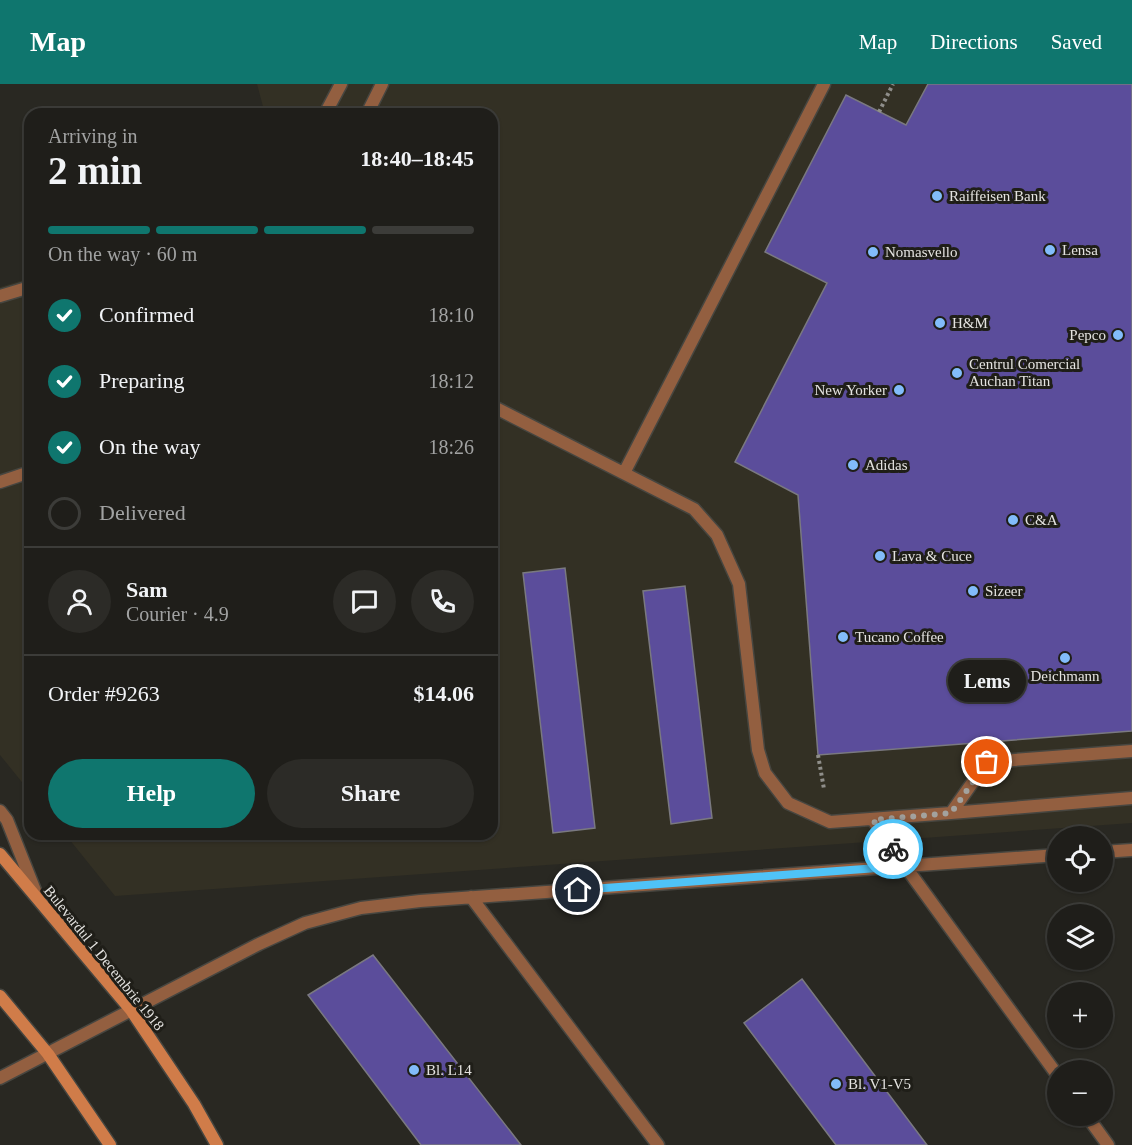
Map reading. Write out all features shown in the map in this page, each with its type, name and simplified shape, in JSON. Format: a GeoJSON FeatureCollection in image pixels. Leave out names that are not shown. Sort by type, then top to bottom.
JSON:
{"type":"FeatureCollection","features":[{"type":"Feature","properties":{"kind":"main road","name":"Bulevardul 1 Decembrie 1918"},"geometry":{"type":"LineString","coordinates":[[0,854],[131,1011],[194,1104],[217,1145]]}},
{"type":"Feature","properties":{"kind":"main road"},"geometry":{"type":"LineString","coordinates":[[0,996],[48,1054],[110,1145]]}},
{"type":"Feature","properties":{"kind":"street"},"geometry":{"type":"LineString","coordinates":[[328,108],[340,84]]}},
{"type":"Feature","properties":{"kind":"street"},"geometry":{"type":"LineString","coordinates":[[370,108],[382,84]]}},
{"type":"Feature","properties":{"kind":"street"},"geometry":{"type":"LineString","coordinates":[[624,473],[824,84]]}},
{"type":"Feature","properties":{"kind":"street"},"geometry":{"type":"LineString","coordinates":[[0,296],[24,289]]}},
{"type":"Feature","properties":{"kind":"street"},"geometry":{"type":"LineString","coordinates":[[498,409],[694,509],[717,535],[739,584],[758,750],[765,773],[788,803],[830,822],[1132,798]]}},
{"type":"Feature","properties":{"kind":"street"},"geometry":{"type":"LineString","coordinates":[[0,482],[24,474]]}},
{"type":"Feature","properties":{"kind":"street"},"geometry":{"type":"LineString","coordinates":[[951,813],[987,762],[1132,751]]}},
{"type":"Feature","properties":{"kind":"street"},"geometry":{"type":"LineString","coordinates":[[0,811],[7,820],[40,902]]}},
{"type":"Feature","properties":{"kind":"street"},"geometry":{"type":"LineString","coordinates":[[873,820],[1047,1061]]}},
{"type":"Feature","properties":{"kind":"street"},"geometry":{"type":"LineString","coordinates":[[1113,851],[1132,850]]}},
{"type":"Feature","properties":{"kind":"street"},"geometry":{"type":"LineString","coordinates":[[0,1078],[305,923],[389,903],[1047,856]]}},
{"type":"Feature","properties":{"kind":"street"},"geometry":{"type":"LineString","coordinates":[[471,897],[658,1145]]}},
{"type":"Feature","properties":{"kind":"street"},"geometry":{"type":"LineString","coordinates":[[1094,1126],[1108,1145]]}},
{"type":"Feature","properties":{"kind":"path"},"geometry":{"type":"LineString","coordinates":[[879,112],[893,84]]}},
{"type":"Feature","properties":{"kind":"shaded area","name":"Centrul Comercial Auchan Titan"},"geometry":{"type":"Polygon","coordinates":[[[257,84],[1132,84],[1132,823],[1047,826],[1047,829],[115,896],[70,840],[498,840],[498,108],[263,108],[257,84]]]}},
{"type":"Feature","properties":{"kind":"shaded area"},"geometry":{"type":"Polygon","coordinates":[[[24,280],[24,785],[0,755],[0,287],[24,280]]]}},
{"type":"Feature","properties":{"kind":"building","name":"Centrul Comercial Auchan Titan"},"geometry":{"type":"Polygon","coordinates":[[[928,84],[1132,84],[1132,731],[818,755],[798,495],[735,462],[827,283],[765,252],[846,95],[906,125],[928,84]]]}},
{"type":"Feature","properties":{"kind":"building"},"geometry":{"type":"Polygon","coordinates":[[[565,568],[595,828],[553,833],[523,573],[565,568]]]}},
{"type":"Feature","properties":{"kind":"building"},"geometry":{"type":"Polygon","coordinates":[[[685,586],[712,818],[671,824],[643,591],[685,586]]]}},
{"type":"Feature","properties":{"kind":"building","name":"Bl. L14"},"geometry":{"type":"Polygon","coordinates":[[[373,955],[521,1145],[421,1145],[308,995],[373,955]]]}},
{"type":"Feature","properties":{"kind":"building","name":"Bl. V1-V5"},"geometry":{"type":"Polygon","coordinates":[[[802,979],[927,1145],[836,1145],[744,1023],[802,979]]]}},
{"type":"Feature","properties":{"kind":"way so far"},"geometry":{"type":"LineString","coordinates":[[893,849],[873,820],[951,813],[987,762]]}},
{"type":"Feature","properties":{"kind":"place","name":"Raiffeisen Bank"},"geometry":{"type":"Point","coordinates":[937,196]}},
{"type":"Feature","properties":{"kind":"place","name":"Lensa"},"geometry":{"type":"Point","coordinates":[1050,250]}},
{"type":"Feature","properties":{"kind":"place","name":"Nomasvello"},"geometry":{"type":"Point","coordinates":[873,252]}},
{"type":"Feature","properties":{"kind":"place","name":"H&M"},"geometry":{"type":"Point","coordinates":[940,323]}},
{"type":"Feature","properties":{"kind":"place","name":"Pepco"},"geometry":{"type":"Point","coordinates":[1118,335]}},
{"type":"Feature","properties":{"kind":"place","name":"Centrul Comercial Auchan Titan"},"geometry":{"type":"Point","coordinates":[957,373]}},
{"type":"Feature","properties":{"kind":"place","name":"New Yorker"},"geometry":{"type":"Point","coordinates":[899,390]}},
{"type":"Feature","properties":{"kind":"place","name":"Adidas"},"geometry":{"type":"Point","coordinates":[853,465]}},
{"type":"Feature","properties":{"kind":"place","name":"C&A"},"geometry":{"type":"Point","coordinates":[1013,520]}},
{"type":"Feature","properties":{"kind":"place","name":"Lava & Cuce"},"geometry":{"type":"Point","coordinates":[880,556]}},
{"type":"Feature","properties":{"kind":"place","name":"Sizeer"},"geometry":{"type":"Point","coordinates":[973,591]}},
{"type":"Feature","properties":{"kind":"place","name":"Tucano Coffee"},"geometry":{"type":"Point","coordinates":[843,637]}},
{"type":"Feature","properties":{"kind":"place","name":"Deichmann"},"geometry":{"type":"Point","coordinates":[1065,658]}},
{"type":"Feature","properties":{"kind":"place","name":"Lems"},"geometry":{"type":"Point","coordinates":[987,762]}},
{"type":"Feature","properties":{"kind":"place","name":"Bl. L14"},"geometry":{"type":"Point","coordinates":[414,1070]}},
{"type":"Feature","properties":{"kind":"place","name":"Bl. V1-V5"},"geometry":{"type":"Point","coordinates":[836,1084]}},
{"type":"Feature","properties":{"kind":"route"},"geometry":{"type":"LineString","coordinates":[[578,890],[905,866],[893,849]]}}]}
